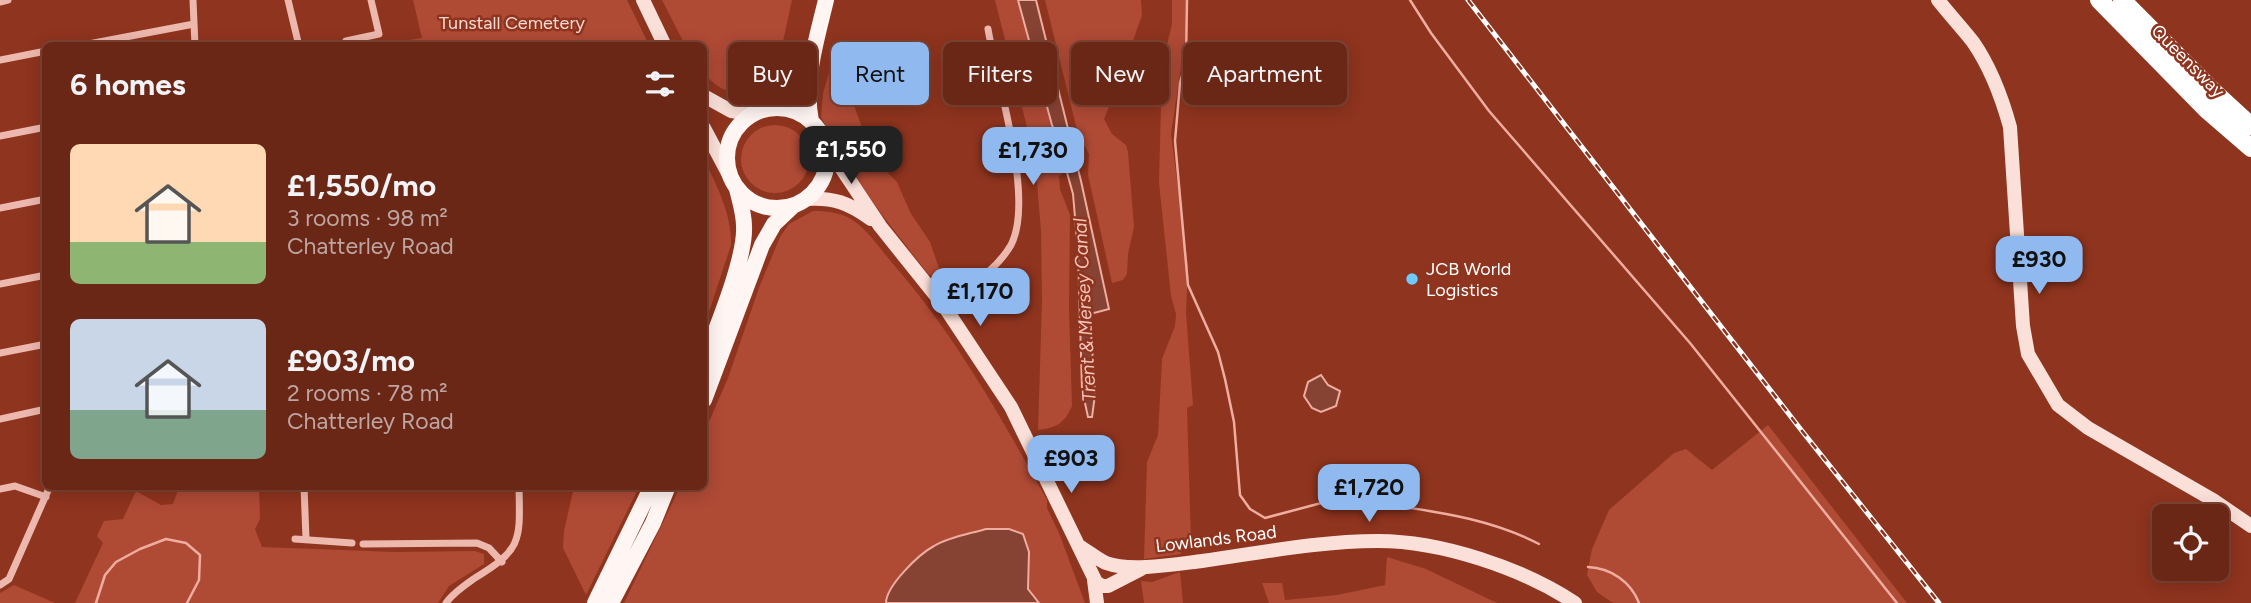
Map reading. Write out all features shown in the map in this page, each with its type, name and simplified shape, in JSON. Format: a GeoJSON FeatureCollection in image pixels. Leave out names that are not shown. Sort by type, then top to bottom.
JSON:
{"type":"FeatureCollection","features":[{"type":"Feature","properties":{"kind":"highway","name":"Queensway"},"geometry":{"type":"LineString","coordinates":[[2099,0],[2207,110],[2251,148]]}},
{"type":"Feature","properties":{"kind":"highway","name":"Queensway"},"geometry":{"type":"LineString","coordinates":[[2122,0],[2251,126]]}},
{"type":"Feature","properties":{"kind":"main road"},"geometry":{"type":"LineString","coordinates":[[811,121],[810,89],[816,41],[826,0]]}},
{"type":"Feature","properties":{"kind":"main road"},"geometry":{"type":"LineString","coordinates":[[707,353],[730,289],[744,239],[743,215],[726,160],[728,143],[736,128],[783,92],[816,41]]}},
{"type":"Feature","properties":{"kind":"main road"},"geometry":{"type":"LineString","coordinates":[[707,392],[767,233],[781,216],[819,185],[827,159],[824,142],[811,121],[793,110],[780,108],[758,112]]}},
{"type":"Feature","properties":{"kind":"main road"},"geometry":{"type":"LineString","coordinates":[[733,183],[744,197],[766,207],[783,208],[800,202]]}},
{"type":"Feature","properties":{"kind":"main road"},"geometry":{"type":"LineString","coordinates":[[595,603],[650,490]]}},
{"type":"Feature","properties":{"kind":"main road"},"geometry":{"type":"LineString","coordinates":[[611,603],[653,523],[666,490]]}},
{"type":"Feature","properties":{"kind":"street"},"geometry":{"type":"LineString","coordinates":[[0,2],[8,0]]}},
{"type":"Feature","properties":{"kind":"street"},"geometry":{"type":"LineString","coordinates":[[193,0],[195,42]]}},
{"type":"Feature","properties":{"kind":"street"},"geometry":{"type":"LineString","coordinates":[[288,0],[298,42]]}},
{"type":"Feature","properties":{"kind":"street"},"geometry":{"type":"LineString","coordinates":[[346,42],[379,34],[371,0]]}},
{"type":"Feature","properties":{"kind":"street"},"geometry":{"type":"LineString","coordinates":[[643,0],[663,42]]}},
{"type":"Feature","properties":{"kind":"street"},"geometry":{"type":"LineString","coordinates":[[1938,0],[1973,44],[2000,94],[2008,118],[2017,210],[2023,326],[2028,354],[2048,389],[2058,405],[2088,428],[2213,500],[2251,526]]}},
{"type":"Feature","properties":{"kind":"street"},"geometry":{"type":"LineString","coordinates":[[98,42],[194,23]]}},
{"type":"Feature","properties":{"kind":"street"},"geometry":{"type":"LineString","coordinates":[[944,306],[999,262],[1010,245],[1020,213],[1015,158],[988,29]]}},
{"type":"Feature","properties":{"kind":"street"},"geometry":{"type":"LineString","coordinates":[[0,60],[42,52]]}},
{"type":"Feature","properties":{"kind":"street"},"geometry":{"type":"LineString","coordinates":[[707,98],[731,111],[758,112]]}},
{"type":"Feature","properties":{"kind":"street"},"geometry":{"type":"LineString","coordinates":[[0,135],[42,128]]}},
{"type":"Feature","properties":{"kind":"street"},"geometry":{"type":"LineString","coordinates":[[707,134],[733,183]]}},
{"type":"Feature","properties":{"kind":"street"},"geometry":{"type":"LineString","coordinates":[[824,142],[880,226],[944,306],[1011,407],[1094,576],[1102,586],[1114,583]]}},
{"type":"Feature","properties":{"kind":"street"},"geometry":{"type":"LineString","coordinates":[[800,202],[830,198],[841,201],[853,206],[880,226]]}},
{"type":"Feature","properties":{"kind":"street"},"geometry":{"type":"LineString","coordinates":[[0,208],[42,200]]}},
{"type":"Feature","properties":{"kind":"street"},"geometry":{"type":"LineString","coordinates":[[0,284],[42,276]]}},
{"type":"Feature","properties":{"kind":"street"},"geometry":{"type":"LineString","coordinates":[[0,353],[42,345]]}},
{"type":"Feature","properties":{"kind":"street"},"geometry":{"type":"LineString","coordinates":[[0,419],[42,410]]}},
{"type":"Feature","properties":{"kind":"street"},"geometry":{"type":"LineString","coordinates":[[0,489],[15,486],[46,496]]}},
{"type":"Feature","properties":{"kind":"street"},"geometry":{"type":"LineString","coordinates":[[0,585],[9,579],[48,490]]}},
{"type":"Feature","properties":{"kind":"street"},"geometry":{"type":"LineString","coordinates":[[304,490],[306,539]]}},
{"type":"Feature","properties":{"kind":"street"},"geometry":{"type":"LineString","coordinates":[[450,601],[502,562],[513,548],[520,528],[519,490]]}},
{"type":"Feature","properties":{"kind":"street"},"geometry":{"type":"LineString","coordinates":[[295,539],[352,543]]}},
{"type":"Feature","properties":{"kind":"street"},"geometry":{"type":"LineString","coordinates":[[363,544],[477,542],[489,548],[502,562]]}},
{"type":"Feature","properties":{"kind":"street","name":"Lowlands Road"},"geometry":{"type":"LineString","coordinates":[[1108,563],[1145,567],[1327,544],[1403,542],[1477,559],[1516,573],[1575,603]]}},
{"type":"Feature","properties":{"kind":"street"},"geometry":{"type":"LineString","coordinates":[[1078,545],[1108,563],[1117,573],[1114,583],[1099,603]]}},
{"type":"Feature","properties":{"kind":"street"},"geometry":{"type":"LineString","coordinates":[[1099,603],[1094,576],[1097,566],[1108,563]]}},
{"type":"Feature","properties":{"kind":"street","name":"Lowlands Road"},"geometry":{"type":"LineString","coordinates":[[1114,583],[1145,567]]}},
{"type":"Feature","properties":{"kind":"green space","name":"Tunstall Cemetery"},"geometry":{"type":"Polygon","coordinates":[[[413,0],[627,0],[648,42],[395,42],[422,38],[413,0]]]}},
{"type":"Feature","properties":{"kind":"green space"},"geometry":{"type":"Polygon","coordinates":[[[662,0],[792,0],[783,42],[728,42],[728,91],[707,76],[707,42],[683,42],[662,0]]]}},
{"type":"Feature","properties":{"kind":"green space"},"geometry":{"type":"Polygon","coordinates":[[[995,0],[1018,0],[1030,42],[1006,42],[995,0]]]}},
{"type":"Feature","properties":{"kind":"green space"},"geometry":{"type":"Polygon","coordinates":[[[1045,0],[1141,0],[1142,15],[1133,42],[1071,42],[1071,105],[1110,105],[1104,119],[1112,134],[1126,145],[1128,152],[1134,227],[1127,274],[1123,280],[1112,283],[1088,175],[1089,154],[1078,134],[1045,0]]]}},
{"type":"Feature","properties":{"kind":"green space"},"geometry":{"type":"Polygon","coordinates":[[[1172,0],[1188,0],[1187,27],[1171,134],[1188,266],[1186,313],[1193,405],[1187,408],[1191,541],[1179,542],[1181,554],[1144,559],[1147,462],[1158,435],[1162,359],[1175,326],[1176,314],[1171,296],[1159,183],[1161,105],[1169,105],[1168,42],[1172,24],[1172,0]]]}},
{"type":"Feature","properties":{"kind":"green space"},"geometry":{"type":"Polygon","coordinates":[[[831,66],[831,105],[854,105],[882,167],[897,182],[910,212],[930,242],[942,277],[929,275],[840,155],[821,117],[823,93],[831,66]]]}},
{"type":"Feature","properties":{"kind":"green space"},"geometry":{"type":"Polygon","coordinates":[[[1021,105],[1047,105],[1065,171],[1059,176],[1060,189],[1070,215],[1072,406],[1059,424],[1038,430],[1042,301],[1041,231],[1035,159],[1021,105]]]}},
{"type":"Feature","properties":{"kind":"green space"},"geometry":{"type":"Polygon","coordinates":[[[775,125],[788,128],[799,135],[806,146],[809,159],[806,172],[799,183],[788,190],[775,193],[762,190],[751,183],[744,172],[741,159],[744,146],[751,135],[762,128],[775,125]]]}},
{"type":"Feature","properties":{"kind":"green space"},"geometry":{"type":"Polygon","coordinates":[[[707,165],[726,212],[731,245],[707,318],[707,165]]]}},
{"type":"Feature","properties":{"kind":"green space"},"geometry":{"type":"Polygon","coordinates":[[[813,211],[831,212],[853,220],[863,228],[916,291],[957,348],[1047,500],[1047,508],[1085,603],[624,603],[679,490],[707,490],[707,426],[728,378],[760,285],[780,237],[789,224],[813,211]]]}},
{"type":"Feature","properties":{"kind":"green space"},"geometry":{"type":"Polygon","coordinates":[[[1768,425],[1907,603],[1613,603],[1597,592],[1587,575],[1592,549],[1609,510],[1674,453],[1686,449],[1712,470],[1768,425]]]}},
{"type":"Feature","properties":{"kind":"green space"},"geometry":{"type":"Polygon","coordinates":[[[178,490],[259,490],[260,519],[255,529],[262,547],[395,552],[475,551],[484,554],[484,564],[449,586],[438,603],[75,603],[103,543],[97,536],[104,521],[123,519],[136,491],[161,505],[173,504],[178,490]]]}},
{"type":"Feature","properties":{"kind":"green space"},"geometry":{"type":"Polygon","coordinates":[[[573,490],[638,490],[586,595],[563,548],[573,490]]]}},
{"type":"Feature","properties":{"kind":"green space"},"geometry":{"type":"Polygon","coordinates":[[[1387,557],[1426,569],[1497,603],[1269,603],[1262,583],[1282,583],[1285,600],[1337,595],[1385,585],[1387,557]]]}},
{"type":"Feature","properties":{"kind":"green space"},"geometry":{"type":"Polygon","coordinates":[[[1180,572],[1183,603],[1144,603],[1141,581],[1152,582],[1180,572]]]}},
{"type":"Feature","properties":{"kind":"green space"},"geometry":{"type":"Polygon","coordinates":[[[14,585],[55,603],[0,603],[0,593],[14,585]]]}},
{"type":"Feature","properties":{"kind":"water"},"geometry":{"type":"Polygon","coordinates":[[[1018,0],[1036,0],[1046,42],[1029,42],[1018,0]]]}},
{"type":"Feature","properties":{"kind":"water","name":"Trent & Mersey Canal"},"geometry":{"type":"Polygon","coordinates":[[[1057,84],[1109,309],[1090,314],[1095,395],[1092,417],[1088,417],[1082,389],[1078,252],[1073,194],[1047,105],[1057,105],[1057,84]]]}},
{"type":"Feature","properties":{"kind":"water"},"geometry":{"type":"Polygon","coordinates":[[[1321,375],[1328,385],[1340,391],[1336,406],[1321,412],[1312,408],[1304,396],[1308,382],[1321,375]]]}},
{"type":"Feature","properties":{"kind":"water"},"geometry":{"type":"Polygon","coordinates":[[[986,529],[1009,529],[1023,534],[1029,552],[1028,589],[1039,603],[886,603],[887,596],[897,580],[928,550],[946,540],[986,529]]]}},
{"type":"Feature","properties":{"kind":"waterway"},"geometry":{"type":"LineString","coordinates":[[1187,0],[1186,61],[1180,83],[1175,141],[1188,285],[1218,352],[1225,379],[1234,422],[1240,495],[1250,509],[1265,518],[1325,502],[1362,501]]}},
{"type":"Feature","properties":{"kind":"waterway"},"geometry":{"type":"LineString","coordinates":[[1410,0],[1489,111],[1690,343],[1897,603]]}},
{"type":"Feature","properties":{"kind":"waterway"},"geometry":{"type":"LineString","coordinates":[[1397,506],[1488,524],[1539,544]]}},
{"type":"Feature","properties":{"kind":"waterway"},"geometry":{"type":"LineString","coordinates":[[96,603],[105,575],[116,562],[166,539],[186,543],[200,555],[199,580],[187,603]]}},
{"type":"Feature","properties":{"kind":"waterway"},"geometry":{"type":"LineString","coordinates":[[1588,567],[1612,573],[1631,589],[1639,603]]}},
{"type":"Feature","properties":{"kind":"railway"},"geometry":{"type":"LineString","coordinates":[[1468,0],[1939,603]]}},
{"type":"Feature","properties":{"kind":"place","name":"JCB World Logistics"},"geometry":{"type":"Point","coordinates":[1412,279]}}]}
